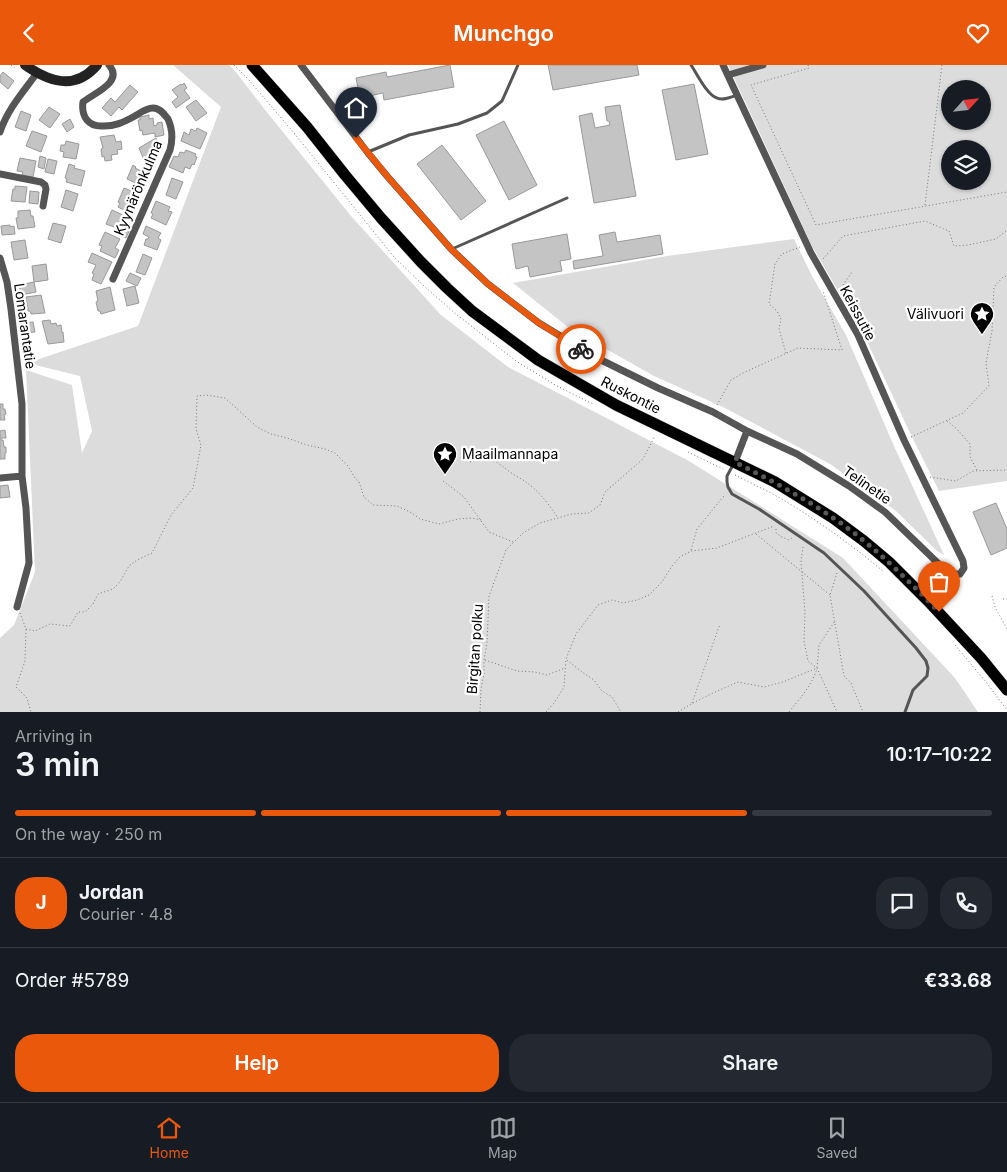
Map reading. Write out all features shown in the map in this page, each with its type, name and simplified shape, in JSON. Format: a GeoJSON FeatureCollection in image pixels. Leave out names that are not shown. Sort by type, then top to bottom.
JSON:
{"type":"FeatureCollection","features":[{"type":"Feature","properties":{"kind":"main road","name":"Ruskontie"},"geometry":{"type":"LineString","coordinates":[[252,65],[307,127],[381,217],[434,275],[472,311],[538,360],[608,401],[775,482],[833,518],[889,562],[976,652],[1007,690]]}},
{"type":"Feature","properties":{"kind":"street"},"geometry":{"type":"LineString","coordinates":[[25,65],[37,73],[54,80],[67,82],[81,78],[97,65]]}},
{"type":"Feature","properties":{"kind":"street","name":"Kyynärönkulma"},"geometry":{"type":"LineString","coordinates":[[109,65],[114,74],[111,81],[83,102],[84,117],[90,124],[97,126],[114,125],[122,123],[146,109],[157,109],[163,112],[172,130],[170,150],[113,279]]}},
{"type":"Feature","properties":{"kind":"street","name":"Telinetie"},"geometry":{"type":"LineString","coordinates":[[301,65],[368,153],[451,249],[488,284],[539,323],[595,357],[797,454],[849,486],[885,512],[945,570],[952,574],[960,573]]}},
{"type":"Feature","properties":{"kind":"street","name":"Keissutie"},"geometry":{"type":"LineString","coordinates":[[723,65],[807,244],[858,335],[920,475],[963,561],[964,568],[960,573]]}},
{"type":"Feature","properties":{"kind":"street"},"geometry":{"type":"LineString","coordinates":[[728,75],[763,65]]}},
{"type":"Feature","properties":{"kind":"street"},"geometry":{"type":"LineString","coordinates":[[0,132],[11,109],[37,73]]}},
{"type":"Feature","properties":{"kind":"street"},"geometry":{"type":"LineString","coordinates":[[0,174],[41,182],[45,185],[46,189],[43,206]]}},
{"type":"Feature","properties":{"kind":"street","name":"Lomarantatie"},"geometry":{"type":"LineString","coordinates":[[0,258],[7,282],[22,405],[22,476],[29,563],[17,607]]}},
{"type":"Feature","properties":{"kind":"street"},"geometry":{"type":"LineString","coordinates":[[735,462],[748,431]]}},
{"type":"Feature","properties":{"kind":"street"},"geometry":{"type":"LineString","coordinates":[[0,478],[22,476]]}},
{"type":"Feature","properties":{"kind":"lane"},"geometry":{"type":"LineString","coordinates":[[368,153],[409,135],[458,124],[487,113],[502,101],[518,65]]}},
{"type":"Feature","properties":{"kind":"lane"},"geometry":{"type":"LineString","coordinates":[[691,65],[709,92],[716,98],[725,99],[737,95]]}},
{"type":"Feature","properties":{"kind":"lane"},"geometry":{"type":"LineString","coordinates":[[451,249],[567,198]]}},
{"type":"Feature","properties":{"kind":"lane"},"geometry":{"type":"LineString","coordinates":[[735,462],[727,476],[726,482],[732,494],[759,509],[824,553],[864,591],[926,661],[928,668],[927,676],[913,690],[905,712]]}},
{"type":"Feature","properties":{"kind":"path"},"geometry":{"type":"LineString","coordinates":[[808,65],[809,68],[751,85],[816,225],[1007,192]]}},
{"type":"Feature","properties":{"kind":"path"},"geometry":{"type":"LineString","coordinates":[[925,206],[942,65]]}},
{"type":"Feature","properties":{"kind":"path"},"geometry":{"type":"LineString","coordinates":[[818,264],[843,236],[925,221],[948,231],[954,246],[996,239],[1007,230]]}},
{"type":"Feature","properties":{"kind":"path"},"geometry":{"type":"LineString","coordinates":[[786,354],[779,329],[781,319],[777,311],[768,303],[775,264],[782,254],[807,244]]}},
{"type":"Feature","properties":{"kind":"path"},"geometry":{"type":"LineString","coordinates":[[836,296],[852,272]]}},
{"type":"Feature","properties":{"kind":"path"},"geometry":{"type":"LineString","coordinates":[[904,440],[963,413],[989,386],[986,363],[992,331],[994,287],[1007,276]]}},
{"type":"Feature","properties":{"kind":"path"},"geometry":{"type":"LineString","coordinates":[[713,412],[731,380],[743,373],[798,348],[842,349],[822,288]]}},
{"type":"Feature","properties":{"kind":"path"},"geometry":{"type":"LineString","coordinates":[[26,629],[35,631],[50,624],[70,625],[78,612],[86,612],[98,594],[113,589],[120,583],[129,566],[152,553],[171,515],[193,488],[201,445],[196,429],[197,396],[206,395],[225,398],[257,427],[271,434],[335,453],[348,466],[359,482],[364,497],[373,505],[397,507],[412,513],[420,519],[439,524],[458,519],[472,518],[481,520]]}},
{"type":"Feature","properties":{"kind":"path"},"geometry":{"type":"LineString","coordinates":[[946,421],[957,429],[970,444],[970,457],[978,471]]}},
{"type":"Feature","properties":{"kind":"path","name":"Birgitan polku"},"geometry":{"type":"LineString","coordinates":[[480,712],[487,643],[489,596],[506,549],[523,533],[540,523],[572,514],[590,513],[600,505],[605,492],[644,459],[655,435]]}},
{"type":"Feature","properties":{"kind":"path"},"geometry":{"type":"LineString","coordinates":[[470,462],[488,458],[502,466],[525,481],[540,494],[557,518]]}},
{"type":"Feature","properties":{"kind":"path"},"geometry":{"type":"LineString","coordinates":[[920,475],[956,481],[973,471],[1007,470]]}},
{"type":"Feature","properties":{"kind":"path"},"geometry":{"type":"LineString","coordinates":[[443,481],[464,497],[489,533],[514,542]]}},
{"type":"Feature","properties":{"kind":"path"},"geometry":{"type":"LineString","coordinates":[[691,551],[697,529],[723,497],[732,494]]}},
{"type":"Feature","properties":{"kind":"path"},"geometry":{"type":"LineString","coordinates":[[546,712],[564,687],[566,659],[576,634],[598,605],[612,600],[623,603],[649,595],[662,582],[680,557],[691,551],[717,548],[776,525],[776,533],[789,540],[797,534]]}},
{"type":"Feature","properties":{"kind":"path"},"geometry":{"type":"LineString","coordinates":[[756,534],[830,595]]}},
{"type":"Feature","properties":{"kind":"path"},"geometry":{"type":"LineString","coordinates":[[803,539],[804,641],[808,661],[817,668],[838,712]]}},
{"type":"Feature","properties":{"kind":"path"},"geometry":{"type":"LineString","coordinates":[[839,567],[830,595],[844,676],[851,683],[863,712]]}},
{"type":"Feature","properties":{"kind":"path"},"geometry":{"type":"LineString","coordinates":[[992,596],[995,607],[1007,629]]}},
{"type":"Feature","properties":{"kind":"path"},"geometry":{"type":"LineString","coordinates":[[17,607],[26,629],[25,661],[16,687],[28,698],[32,712]]}},
{"type":"Feature","properties":{"kind":"path"},"geometry":{"type":"LineString","coordinates":[[789,712],[813,681],[817,668],[819,645],[835,621]]}},
{"type":"Feature","properties":{"kind":"path"},"geometry":{"type":"LineString","coordinates":[[691,703],[720,624]]}},
{"type":"Feature","properties":{"kind":"path"},"geometry":{"type":"LineString","coordinates":[[566,659],[594,680],[602,691],[612,697],[621,712]]}},
{"type":"Feature","properties":{"kind":"path"},"geometry":{"type":"LineString","coordinates":[[484,660],[517,671],[547,675],[566,668]]}},
{"type":"Feature","properties":{"kind":"path"},"geometry":{"type":"LineString","coordinates":[[678,712],[691,703],[738,681],[764,687],[817,668]]}},
{"type":"Feature","properties":{"kind":"path"},"geometry":{"type":"LineString","coordinates":[[859,712],[862,708]]}},
{"type":"Feature","properties":{"kind":"shaded area"},"geometry":{"type":"Polygon","coordinates":[[[173,65],[229,65],[351,216],[441,315],[508,367],[689,461],[843,558],[955,678],[978,712],[0,712],[0,638],[14,625],[35,572],[26,370],[72,385],[82,453],[92,431],[80,376],[27,363],[138,326],[221,107],[173,65]]]}},
{"type":"Feature","properties":{"kind":"shaded area"},"geometry":{"type":"Polygon","coordinates":[[[728,65],[1007,65],[1007,481],[939,491],[865,337],[812,246],[728,65]]]}},
{"type":"Feature","properties":{"kind":"shaded area"},"geometry":{"type":"Polygon","coordinates":[[[794,239],[812,276],[846,335],[944,555],[937,551],[896,511],[830,464],[725,408],[654,376],[569,328],[513,283],[667,256],[794,239]]]}},
{"type":"Feature","properties":{"kind":"building"},"geometry":{"type":"Polygon","coordinates":[[[450,65],[454,87],[384,100],[383,93],[360,98],[356,78],[386,72],[387,77],[450,65]]]}},
{"type":"Feature","properties":{"kind":"building"},"geometry":{"type":"Polygon","coordinates":[[[548,65],[637,65],[639,75],[553,90],[548,65]]]}},
{"type":"Feature","properties":{"kind":"building"},"geometry":{"type":"Polygon","coordinates":[[[3,72],[14,81],[8,89],[0,82],[0,76],[3,72]]]}},
{"type":"Feature","properties":{"kind":"building"},"geometry":{"type":"Polygon","coordinates":[[[184,83],[187,88],[184,90],[190,98],[176,108],[172,102],[178,97],[172,90],[184,83]]]}},
{"type":"Feature","properties":{"kind":"building"},"geometry":{"type":"Polygon","coordinates":[[[694,84],[708,154],[676,160],[662,90],[694,84]]]}},
{"type":"Feature","properties":{"kind":"building"},"geometry":{"type":"Polygon","coordinates":[[[130,85],[138,92],[122,110],[119,107],[111,116],[102,108],[111,98],[115,102],[130,85]]]}},
{"type":"Feature","properties":{"kind":"building"},"geometry":{"type":"Polygon","coordinates":[[[196,100],[207,113],[196,121],[186,107],[196,100]]]}},
{"type":"Feature","properties":{"kind":"building"},"geometry":{"type":"Polygon","coordinates":[[[620,105],[636,196],[594,203],[579,116],[592,113],[595,128],[610,125],[609,121],[607,121],[605,107],[620,105]]]}},
{"type":"Feature","properties":{"kind":"building"},"geometry":{"type":"Polygon","coordinates":[[[49,107],[60,114],[50,128],[39,120],[49,107]]]}},
{"type":"Feature","properties":{"kind":"building"},"geometry":{"type":"Polygon","coordinates":[[[21,111],[31,115],[26,131],[15,127],[21,111]]]}},
{"type":"Feature","properties":{"kind":"building"},"geometry":{"type":"Polygon","coordinates":[[[149,115],[149,119],[153,118],[154,126],[162,122],[164,135],[155,137],[155,133],[143,135],[142,130],[140,131],[138,120],[140,120],[140,117],[149,115]]]}},
{"type":"Feature","properties":{"kind":"building"},"geometry":{"type":"Polygon","coordinates":[[[70,119],[74,127],[67,132],[62,124],[70,119]]]}},
{"type":"Feature","properties":{"kind":"building"},"geometry":{"type":"Polygon","coordinates":[[[504,121],[537,185],[509,200],[476,135],[504,121]]]}},
{"type":"Feature","properties":{"kind":"building"},"geometry":{"type":"Polygon","coordinates":[[[197,128],[207,133],[200,149],[181,141],[184,132],[189,135],[191,129],[196,131],[197,128]]]}},
{"type":"Feature","properties":{"kind":"building"},"geometry":{"type":"Polygon","coordinates":[[[32,131],[47,136],[41,152],[26,146],[32,131]]]}},
{"type":"Feature","properties":{"kind":"building"},"geometry":{"type":"Polygon","coordinates":[[[114,135],[116,142],[121,141],[122,149],[117,150],[118,154],[111,155],[112,160],[105,161],[104,156],[102,157],[101,149],[103,148],[100,137],[114,135]]]}},
{"type":"Feature","properties":{"kind":"building"},"geometry":{"type":"Polygon","coordinates":[[[156,138],[160,147],[154,151],[156,154],[144,160],[139,148],[156,138]]]}},
{"type":"Feature","properties":{"kind":"building"},"geometry":{"type":"Polygon","coordinates":[[[66,141],[79,144],[76,159],[63,157],[64,152],[60,151],[61,145],[65,145],[66,141]]]}},
{"type":"Feature","properties":{"kind":"building"},"geometry":{"type":"Polygon","coordinates":[[[442,145],[486,201],[461,220],[417,164],[442,145]]]}},
{"type":"Feature","properties":{"kind":"building"},"geometry":{"type":"Polygon","coordinates":[[[186,150],[196,154],[195,156],[197,157],[190,169],[185,167],[183,173],[169,167],[174,156],[178,157],[180,152],[184,153],[186,150]]]}},
{"type":"Feature","properties":{"kind":"building"},"geometry":{"type":"Polygon","coordinates":[[[40,156],[46,158],[44,169],[38,167],[40,156]]]}},
{"type":"Feature","properties":{"kind":"building"},"geometry":{"type":"Polygon","coordinates":[[[20,158],[36,161],[33,177],[22,175],[23,172],[17,171],[20,158]]]}},
{"type":"Feature","properties":{"kind":"building"},"geometry":{"type":"Polygon","coordinates":[[[48,159],[57,161],[54,174],[45,172],[48,159]]]}},
{"type":"Feature","properties":{"kind":"building"},"geometry":{"type":"Polygon","coordinates":[[[69,164],[75,166],[74,168],[85,171],[81,186],[66,182],[67,179],[65,178],[69,164]]]}},
{"type":"Feature","properties":{"kind":"building"},"geometry":{"type":"Polygon","coordinates":[[[133,165],[141,171],[143,166],[152,170],[146,183],[144,182],[142,186],[127,179],[133,165]]]}},
{"type":"Feature","properties":{"kind":"building"},"geometry":{"type":"Polygon","coordinates":[[[172,178],[183,182],[176,199],[166,195],[172,178]]]}},
{"type":"Feature","properties":{"kind":"building"},"geometry":{"type":"Polygon","coordinates":[[[15,186],[27,187],[25,202],[11,201],[15,186]]]}},
{"type":"Feature","properties":{"kind":"building"},"geometry":{"type":"Polygon","coordinates":[[[124,188],[137,193],[128,212],[118,207],[120,203],[118,202],[124,188]]]}},
{"type":"Feature","properties":{"kind":"building"},"geometry":{"type":"Polygon","coordinates":[[[66,190],[78,194],[73,211],[61,207],[66,190]]]}},
{"type":"Feature","properties":{"kind":"building"},"geometry":{"type":"Polygon","coordinates":[[[30,191],[39,192],[38,204],[29,203],[30,191]]]}},
{"type":"Feature","properties":{"kind":"building"},"geometry":{"type":"Polygon","coordinates":[[[156,201],[170,207],[168,211],[172,212],[166,225],[151,218],[156,201]]]}},
{"type":"Feature","properties":{"kind":"building"},"geometry":{"type":"Polygon","coordinates":[[[30,210],[35,227],[18,229],[16,218],[18,218],[18,211],[30,210]]]}},
{"type":"Feature","properties":{"kind":"building"},"geometry":{"type":"Polygon","coordinates":[[[112,210],[123,215],[120,222],[130,229],[126,238],[115,233],[117,228],[106,224],[112,210]]]}},
{"type":"Feature","properties":{"kind":"building"},"geometry":{"type":"Polygon","coordinates":[[[53,223],[66,226],[61,243],[48,239],[53,223]]]}},
{"type":"Feature","properties":{"kind":"building"},"geometry":{"type":"Polygon","coordinates":[[[10,225],[10,227],[14,226],[15,234],[2,235],[1,226],[10,225]]]}},
{"type":"Feature","properties":{"kind":"building"},"geometry":{"type":"Polygon","coordinates":[[[146,226],[161,233],[158,238],[161,240],[157,250],[144,245],[149,237],[143,234],[146,226]]]}},
{"type":"Feature","properties":{"kind":"building"},"geometry":{"type":"Polygon","coordinates":[[[105,232],[120,239],[115,248],[119,250],[115,258],[100,251],[102,246],[99,245],[105,232]]]}},
{"type":"Feature","properties":{"kind":"building"},"geometry":{"type":"Polygon","coordinates":[[[615,232],[617,242],[660,235],[663,254],[574,269],[573,261],[603,256],[599,235],[615,232]]]}},
{"type":"Feature","properties":{"kind":"building"},"geometry":{"type":"Polygon","coordinates":[[[567,234],[571,259],[560,261],[562,271],[530,277],[528,266],[516,269],[512,244],[567,234]]]}},
{"type":"Feature","properties":{"kind":"building"},"geometry":{"type":"Polygon","coordinates":[[[25,240],[28,258],[14,260],[11,242],[25,240]]]}},
{"type":"Feature","properties":{"kind":"building"},"geometry":{"type":"Polygon","coordinates":[[[92,253],[112,262],[101,284],[92,280],[94,274],[92,273],[96,265],[88,262],[92,253]]]}},
{"type":"Feature","properties":{"kind":"building"},"geometry":{"type":"Polygon","coordinates":[[[143,254],[152,258],[145,275],[136,272],[143,254]]]}},
{"type":"Feature","properties":{"kind":"building"},"geometry":{"type":"Polygon","coordinates":[[[46,264],[48,280],[34,282],[32,266],[46,264]]]}},
{"type":"Feature","properties":{"kind":"building"},"geometry":{"type":"Polygon","coordinates":[[[130,273],[141,278],[137,286],[126,281],[130,273]]]}},
{"type":"Feature","properties":{"kind":"building"},"geometry":{"type":"Polygon","coordinates":[[[34,282],[36,292],[21,295],[19,285],[34,282]]]}},
{"type":"Feature","properties":{"kind":"building"},"geometry":{"type":"Polygon","coordinates":[[[135,286],[139,303],[127,306],[123,289],[135,286]]]}},
{"type":"Feature","properties":{"kind":"building"},"geometry":{"type":"Polygon","coordinates":[[[110,287],[115,310],[101,314],[98,311],[96,302],[98,301],[96,291],[110,287]]]}},
{"type":"Feature","properties":{"kind":"building"},"geometry":{"type":"Polygon","coordinates":[[[41,295],[45,313],[31,314],[28,311],[26,297],[41,295]]]}},
{"type":"Feature","properties":{"kind":"building"},"geometry":{"type":"Polygon","coordinates":[[[50,320],[51,324],[61,325],[64,342],[48,344],[42,321],[50,320]]]}},
{"type":"Feature","properties":{"kind":"building"},"geometry":{"type":"Polygon","coordinates":[[[33,322],[35,332],[25,333],[24,323],[33,322]]]}},
{"type":"Feature","properties":{"kind":"building"},"geometry":{"type":"Polygon","coordinates":[[[0,404],[3,404],[3,409],[5,409],[5,420],[0,420],[0,404]]]}},
{"type":"Feature","properties":{"kind":"building"},"geometry":{"type":"Polygon","coordinates":[[[5,430],[6,438],[1,438],[1,440],[3,440],[4,447],[6,447],[5,459],[0,459],[0,431],[5,430]]]}},
{"type":"Feature","properties":{"kind":"building"},"geometry":{"type":"Polygon","coordinates":[[[8,485],[10,497],[0,498],[0,486],[8,485]]]}},
{"type":"Feature","properties":{"kind":"building"},"geometry":{"type":"Polygon","coordinates":[[[996,503],[1007,529],[1007,548],[991,555],[973,512],[996,503]]]}},
{"type":"Feature","properties":{"kind":"way so far"},"geometry":{"type":"LineString","coordinates":[[581,349],[658,388],[713,412],[748,431],[735,462],[775,482],[833,518],[889,562],[939,612]]}},
{"type":"Feature","properties":{"kind":"place","name":"Välivuori"},"geometry":{"type":"Point","coordinates":[982,335]}},
{"type":"Feature","properties":{"kind":"place","name":"Maailmannapa"},"geometry":{"type":"Point","coordinates":[445,475]}},
{"type":"Feature","properties":{"kind":"route"},"geometry":{"type":"LineString","coordinates":[[356,138],[451,249],[488,284],[539,323],[581,349]]}}]}
